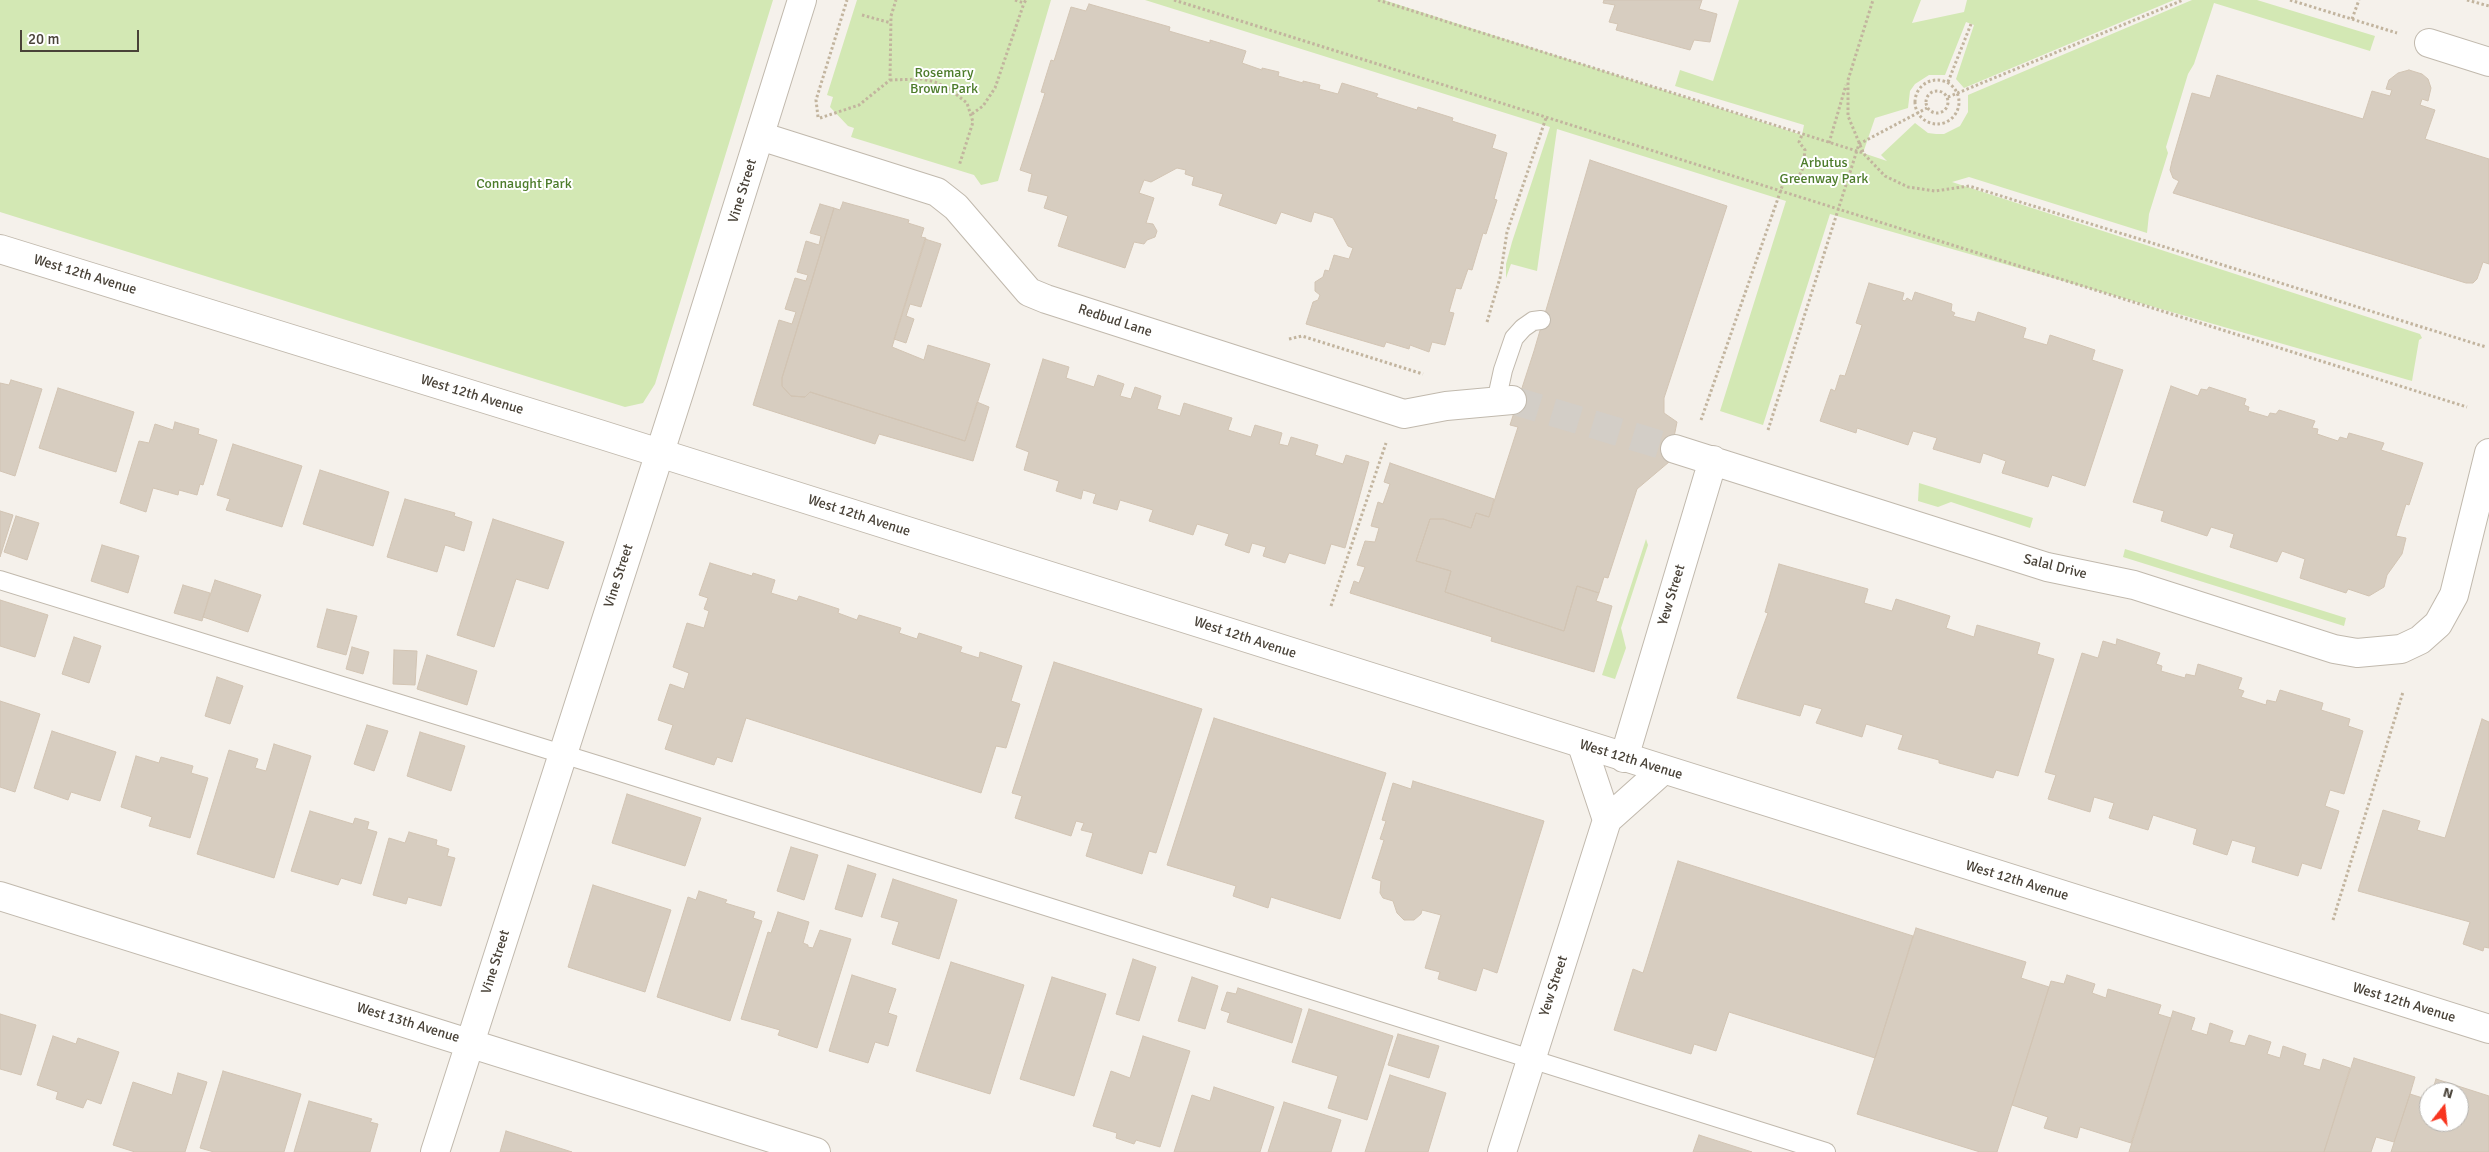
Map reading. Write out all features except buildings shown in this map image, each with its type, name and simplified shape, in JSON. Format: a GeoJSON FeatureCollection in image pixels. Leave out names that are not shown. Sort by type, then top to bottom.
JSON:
{"type":"FeatureCollection","features":[{"type":"Feature","properties":{"kind":"street","name":"Vine Street"},"geometry":{"type":"LineString","coordinates":[[435,1152],[802,0]]}},
{"type":"Feature","properties":{"kind":"street"},"geometry":{"type":"LineString","coordinates":[[2429,43],[2489,62]]}},
{"type":"Feature","properties":{"kind":"street","name":"Redbud Lane"},"geometry":{"type":"LineString","coordinates":[[760,136],[936,192],[956,207],[1029,292],[1046,299],[1404,414],[1446,406],[1504,401]]}},
{"type":"Feature","properties":{"kind":"street","name":"West 12th Avenue"},"geometry":{"type":"LineString","coordinates":[[0,249],[659,453],[2489,1029]]}},
{"type":"Feature","properties":{"kind":"street","name":"Salal Drive"},"geometry":{"type":"LineString","coordinates":[[1693,454],[2047,567],[2134,585],[2334,649],[2357,653],[2400,649],[2420,640],[2438,624],[2454,595],[2489,453]]}},
{"type":"Feature","properties":{"kind":"street","name":"Yew Street"},"geometry":{"type":"LineString","coordinates":[[1624,758],[1693,454]]}},
{"type":"Feature","properties":{"kind":"street"},"geometry":{"type":"LineString","coordinates":[[1582,745],[1607,820],[1663,770]]}},
{"type":"Feature","properties":{"kind":"street","name":"Yew Street"},"geometry":{"type":"LineString","coordinates":[[1502,1152],[1607,820]]}},
{"type":"Feature","properties":{"kind":"street","name":"West 13th Avenue"},"geometry":{"type":"LineString","coordinates":[[0,896],[816,1152]]}},
{"type":"Feature","properties":{"kind":"lane"},"geometry":{"type":"LineString","coordinates":[[1504,401],[1502,370],[1514,338],[1533,321],[1541,320]]}},
{"type":"Feature","properties":{"kind":"lane"},"geometry":{"type":"LineString","coordinates":[[0,580],[562,754],[1826,1152]]}},
{"type":"Feature","properties":{"kind":"path"},"geometry":{"type":"LineString","coordinates":[[823,124],[818,119],[816,100],[846,0]]}},
{"type":"Feature","properties":{"kind":"path"},"geometry":{"type":"LineString","coordinates":[[890,80],[891,24],[896,0]]}},
{"type":"Feature","properties":{"kind":"path"},"geometry":{"type":"LineString","coordinates":[[972,114],[987,102],[995,88],[1025,1],[1015,0]]}},
{"type":"Feature","properties":{"kind":"path"},"geometry":{"type":"LineString","coordinates":[[1174,0],[2467,407]]}},
{"type":"Feature","properties":{"kind":"path"},"geometry":{"type":"LineString","coordinates":[[1378,0],[1863,153]]}},
{"type":"Feature","properties":{"kind":"path"},"geometry":{"type":"LineString","coordinates":[[1829,143],[1873,0]]}},
{"type":"Feature","properties":{"kind":"path"},"geometry":{"type":"LineString","coordinates":[[1948,97],[2183,0]]}},
{"type":"Feature","properties":{"kind":"path"},"geometry":{"type":"LineString","coordinates":[[2290,0],[2429,43]]}},
{"type":"Feature","properties":{"kind":"path"},"geometry":{"type":"LineString","coordinates":[[2352,19],[2359,0]]}},
{"type":"Feature","properties":{"kind":"path"},"geometry":{"type":"LineString","coordinates":[[2467,0],[2487,6],[2487,0]]}},
{"type":"Feature","properties":{"kind":"path"},"geometry":{"type":"LineString","coordinates":[[862,15],[891,24]]}},
{"type":"Feature","properties":{"kind":"path"},"geometry":{"type":"LineString","coordinates":[[1948,82],[1971,24]]}},
{"type":"Feature","properties":{"kind":"path"},"geometry":{"type":"LineString","coordinates":[[818,119],[859,105],[890,80],[922,79],[934,82],[959,96],[967,103],[972,114],[971,132],[958,171]]}},
{"type":"Feature","properties":{"kind":"path"},"geometry":{"type":"LineString","coordinates":[[1848,80],[1848,116],[1863,153],[1885,176],[1908,187],[1935,191],[1970,186],[2486,347]]}},
{"type":"Feature","properties":{"kind":"path"},"geometry":{"type":"LineString","coordinates":[[1932,80],[1948,82],[1958,94],[1960,104],[1957,113],[1951,120],[1942,124],[1933,124],[1924,120],[1917,112],[1915,105],[1919,89],[1932,80]]}},
{"type":"Feature","properties":{"kind":"path"},"geometry":{"type":"LineString","coordinates":[[1936,90],[1943,92],[1948,97],[1949,104],[1946,111],[1939,114],[1927,108],[1926,100],[1929,93],[1936,90]]}},
{"type":"Feature","properties":{"kind":"path"},"geometry":{"type":"LineString","coordinates":[[1768,430],[1859,144],[1927,108]]}},
{"type":"Feature","properties":{"kind":"path"},"geometry":{"type":"LineString","coordinates":[[1486,325],[1500,278],[1508,232],[1546,118]]}},
{"type":"Feature","properties":{"kind":"path"},"geometry":{"type":"LineString","coordinates":[[1693,454],[1784,181],[1799,176],[1804,168],[1805,150],[1799,142],[1802,135]]}},
{"type":"Feature","properties":{"kind":"path"},"geometry":{"type":"LineString","coordinates":[[1280,336],[1289,339],[1302,336],[1426,375]]}},
{"type":"Feature","properties":{"kind":"path"},"geometry":{"type":"LineString","coordinates":[[1331,606],[1387,440]]}},
{"type":"Feature","properties":{"kind":"path"},"geometry":{"type":"LineString","coordinates":[[2333,920],[2403,692]]}},
{"type":"Feature","properties":{"kind":"green space","name":"Connaught Park"},"geometry":{"type":"Polygon","coordinates":[[[0,0],[773,0],[655,384],[643,403],[625,407],[0,212],[0,0]]]}},
{"type":"Feature","properties":{"kind":"green space","name":"Rosemary Brown Park"},"geometry":{"type":"Polygon","coordinates":[[[857,0],[1051,0],[998,181],[981,185],[974,175],[851,137],[854,128],[848,126],[830,107],[833,97],[827,95],[857,0]]]}},
{"type":"Feature","properties":{"kind":"green space","name":"Arbutus Greenway Park"},"geometry":{"type":"Polygon","coordinates":[[[1145,0],[1384,0],[1802,135],[1804,125],[1675,86],[1680,70],[1713,81],[1739,0],[1921,0],[1912,23],[1964,12],[1967,0],[2174,0],[1964,88],[1956,79],[1974,25],[1966,22],[1945,75],[1929,75],[1915,84],[1910,91],[1908,108],[1875,118],[1863,153],[1887,161],[1881,155],[1915,123],[1928,133],[1936,134],[1944,134],[1960,126],[1968,112],[1968,95],[2192,0],[2257,0],[2375,36],[2370,51],[2214,3],[2194,64],[2188,74],[2166,147],[2168,153],[2149,214],[2147,233],[1969,177],[1952,182],[2420,334],[2422,338],[2419,340],[2412,381],[1830,214],[1763,425],[1720,411],[1786,201],[1557,129],[1537,271],[1511,264],[1506,278],[1506,264],[1512,242],[1550,127],[1145,0]]]}},
{"type":"Feature","properties":{"kind":"green space"},"geometry":{"type":"Polygon","coordinates":[[[1919,483],[2033,518],[2030,528],[1951,502],[1938,507],[1918,501],[1919,483]]]}},
{"type":"Feature","properties":{"kind":"green space"},"geometry":{"type":"Polygon","coordinates":[[[1646,539],[1648,545],[1621,628],[1626,648],[1615,679],[1602,675],[1646,539]]]}},
{"type":"Feature","properties":{"kind":"green space"},"geometry":{"type":"Polygon","coordinates":[[[2125,549],[2346,618],[2344,626],[2123,557],[2125,549]]]}},
{"type":"Feature","properties":{"kind":"tunnel"},"geometry":{"type":"LineString","coordinates":[[1512,400],[1675,449]]}}]}
